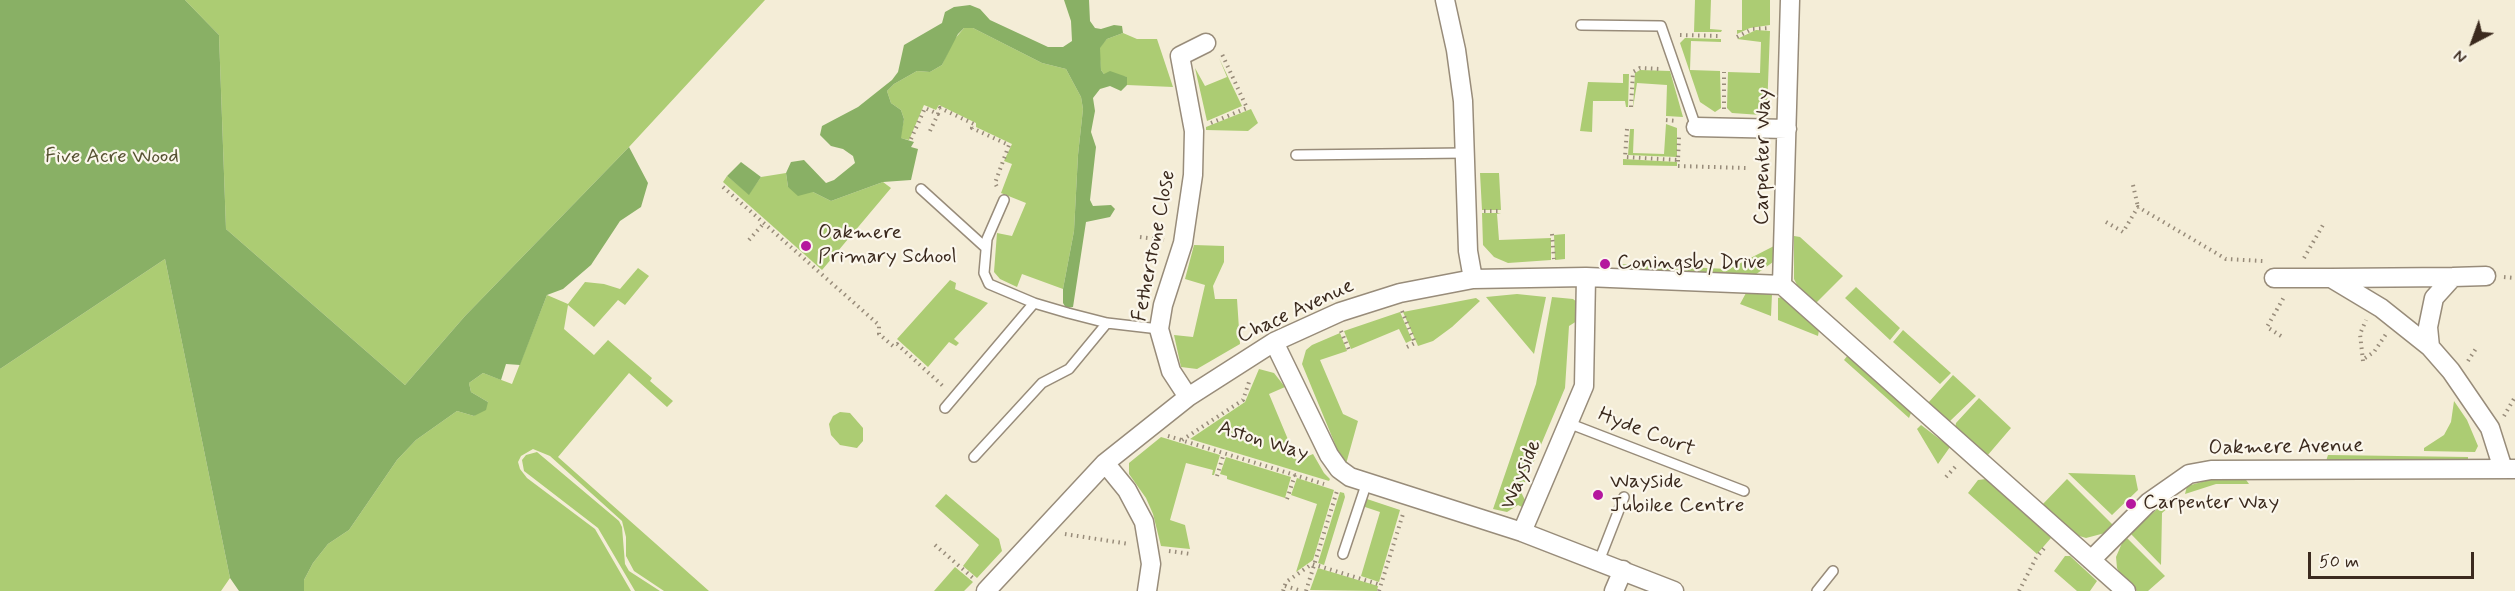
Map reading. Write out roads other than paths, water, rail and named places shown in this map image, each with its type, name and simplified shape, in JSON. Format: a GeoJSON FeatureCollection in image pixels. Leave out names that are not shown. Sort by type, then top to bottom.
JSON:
{"type":"FeatureCollection","features":[{"type":"Feature","properties":{"kind":"street"},"geometry":{"type":"LineString","coordinates":[[1445,0],[1456,50],[1465,153],[1468,250],[1473,279]]}},
{"type":"Feature","properties":{"kind":"street","name":"Carpenter Way"},"geometry":{"type":"LineString","coordinates":[[1782,285],[1790,1]]}},
{"type":"Feature","properties":{"kind":"street","name":"Fetherstone Close"},"geometry":{"type":"LineString","coordinates":[[1188,397],[1171,371],[1159,329],[1162,305],[1182,243],[1193,176],[1194,131],[1180,56],[1206,43]]}},
{"type":"Feature","properties":{"kind":"street"},"geometry":{"type":"LineString","coordinates":[[1688,124],[1723,128],[1787,129]]}},
{"type":"Feature","properties":{"kind":"street"},"geometry":{"type":"LineString","coordinates":[[2270,270],[2331,278],[2486,276]]}},
{"type":"Feature","properties":{"kind":"street","name":"Chace Avenue"},"geometry":{"type":"LineString","coordinates":[[982,586],[1104,463],[1188,397],[1274,342],[1340,312],[1400,293],[1473,279],[1586,277],[1782,285]]}},
{"type":"Feature","properties":{"kind":"street","name":"Wayside"},"geometry":{"type":"LineString","coordinates":[[1586,277],[1584,386],[1522,531],[1674,591]]}},
{"type":"Feature","properties":{"kind":"street"},"geometry":{"type":"LineString","coordinates":[[2430,347],[2428,327],[2434,298],[2453,277]]}},
{"type":"Feature","properties":{"kind":"street"},"geometry":{"type":"LineString","coordinates":[[2331,278],[2381,308],[2430,347],[2451,371],[2490,428],[2509,469]]}},
{"type":"Feature","properties":{"kind":"street"},"geometry":{"type":"LineString","coordinates":[[1782,285],[2126,591]]}},
{"type":"Feature","properties":{"kind":"street","name":"Aston Way"},"geometry":{"type":"LineString","coordinates":[[1274,342],[1329,455],[1352,482],[1408,495],[1522,531]]}},
{"type":"Feature","properties":{"kind":"street"},"geometry":{"type":"LineString","coordinates":[[1104,463],[1127,490],[1144,522],[1151,564],[1147,591]]}},
{"type":"Feature","properties":{"kind":"street","name":"Oakmere Avenue"},"geometry":{"type":"LineString","coordinates":[[2091,560],[2149,502],[2189,474],[2211,470],[2509,469]]}},
{"type":"Feature","properties":{"kind":"street"},"geometry":{"type":"LineString","coordinates":[[1614,591],[1623,570]]}},
{"type":"Feature","properties":{"kind":"lane"},"geometry":{"type":"LineString","coordinates":[[1581,24],[1661,26],[1676,69],[1688,124]]}},
{"type":"Feature","properties":{"kind":"lane"},"geometry":{"type":"LineString","coordinates":[[1296,155],[1465,153]]}},
{"type":"Feature","properties":{"kind":"lane"},"geometry":{"type":"LineString","coordinates":[[921,189],[986,248]]}},
{"type":"Feature","properties":{"kind":"lane"},"geometry":{"type":"LineString","coordinates":[[1004,200],[987,239],[984,273],[989,284],[1034,303],[1107,323],[1159,329]]}},
{"type":"Feature","properties":{"kind":"lane"},"geometry":{"type":"LineString","coordinates":[[945,408],[1034,303]]}},
{"type":"Feature","properties":{"kind":"lane"},"geometry":{"type":"LineString","coordinates":[[974,457],[1042,383],[1069,369],[1107,323]]}},
{"type":"Feature","properties":{"kind":"lane","name":"Hyde Court"},"geometry":{"type":"LineString","coordinates":[[1568,423],[1744,491]]}},
{"type":"Feature","properties":{"kind":"lane"},"geometry":{"type":"LineString","coordinates":[[1343,554],[1352,482]]}},
{"type":"Feature","properties":{"kind":"lane"},"geometry":{"type":"LineString","coordinates":[[1599,561],[1624,497]]}},
{"type":"Feature","properties":{"kind":"lane"},"geometry":{"type":"LineString","coordinates":[[1816,591],[1833,571]]}},
{"type":"Feature","properties":{"kind":"place","name":"Oakmere Primary School"},"geometry":{"type":"Point","coordinates":[806,246]}},
{"type":"Feature","properties":{"kind":"place","name":"Coningsby Drive"},"geometry":{"type":"Point","coordinates":[1605,264]}},
{"type":"Feature","properties":{"kind":"place","name":"Wayside Jubilee Centre"},"geometry":{"type":"Point","coordinates":[1598,495]}},
{"type":"Feature","properties":{"kind":"place","name":"Carpenter Way"},"geometry":{"type":"Point","coordinates":[2131,504]}},
{"type":"Feature","properties":{"kind":"park label","name":"Five Acre Wood"},"geometry":{"type":"Point","coordinates":[112,158]}}]}
